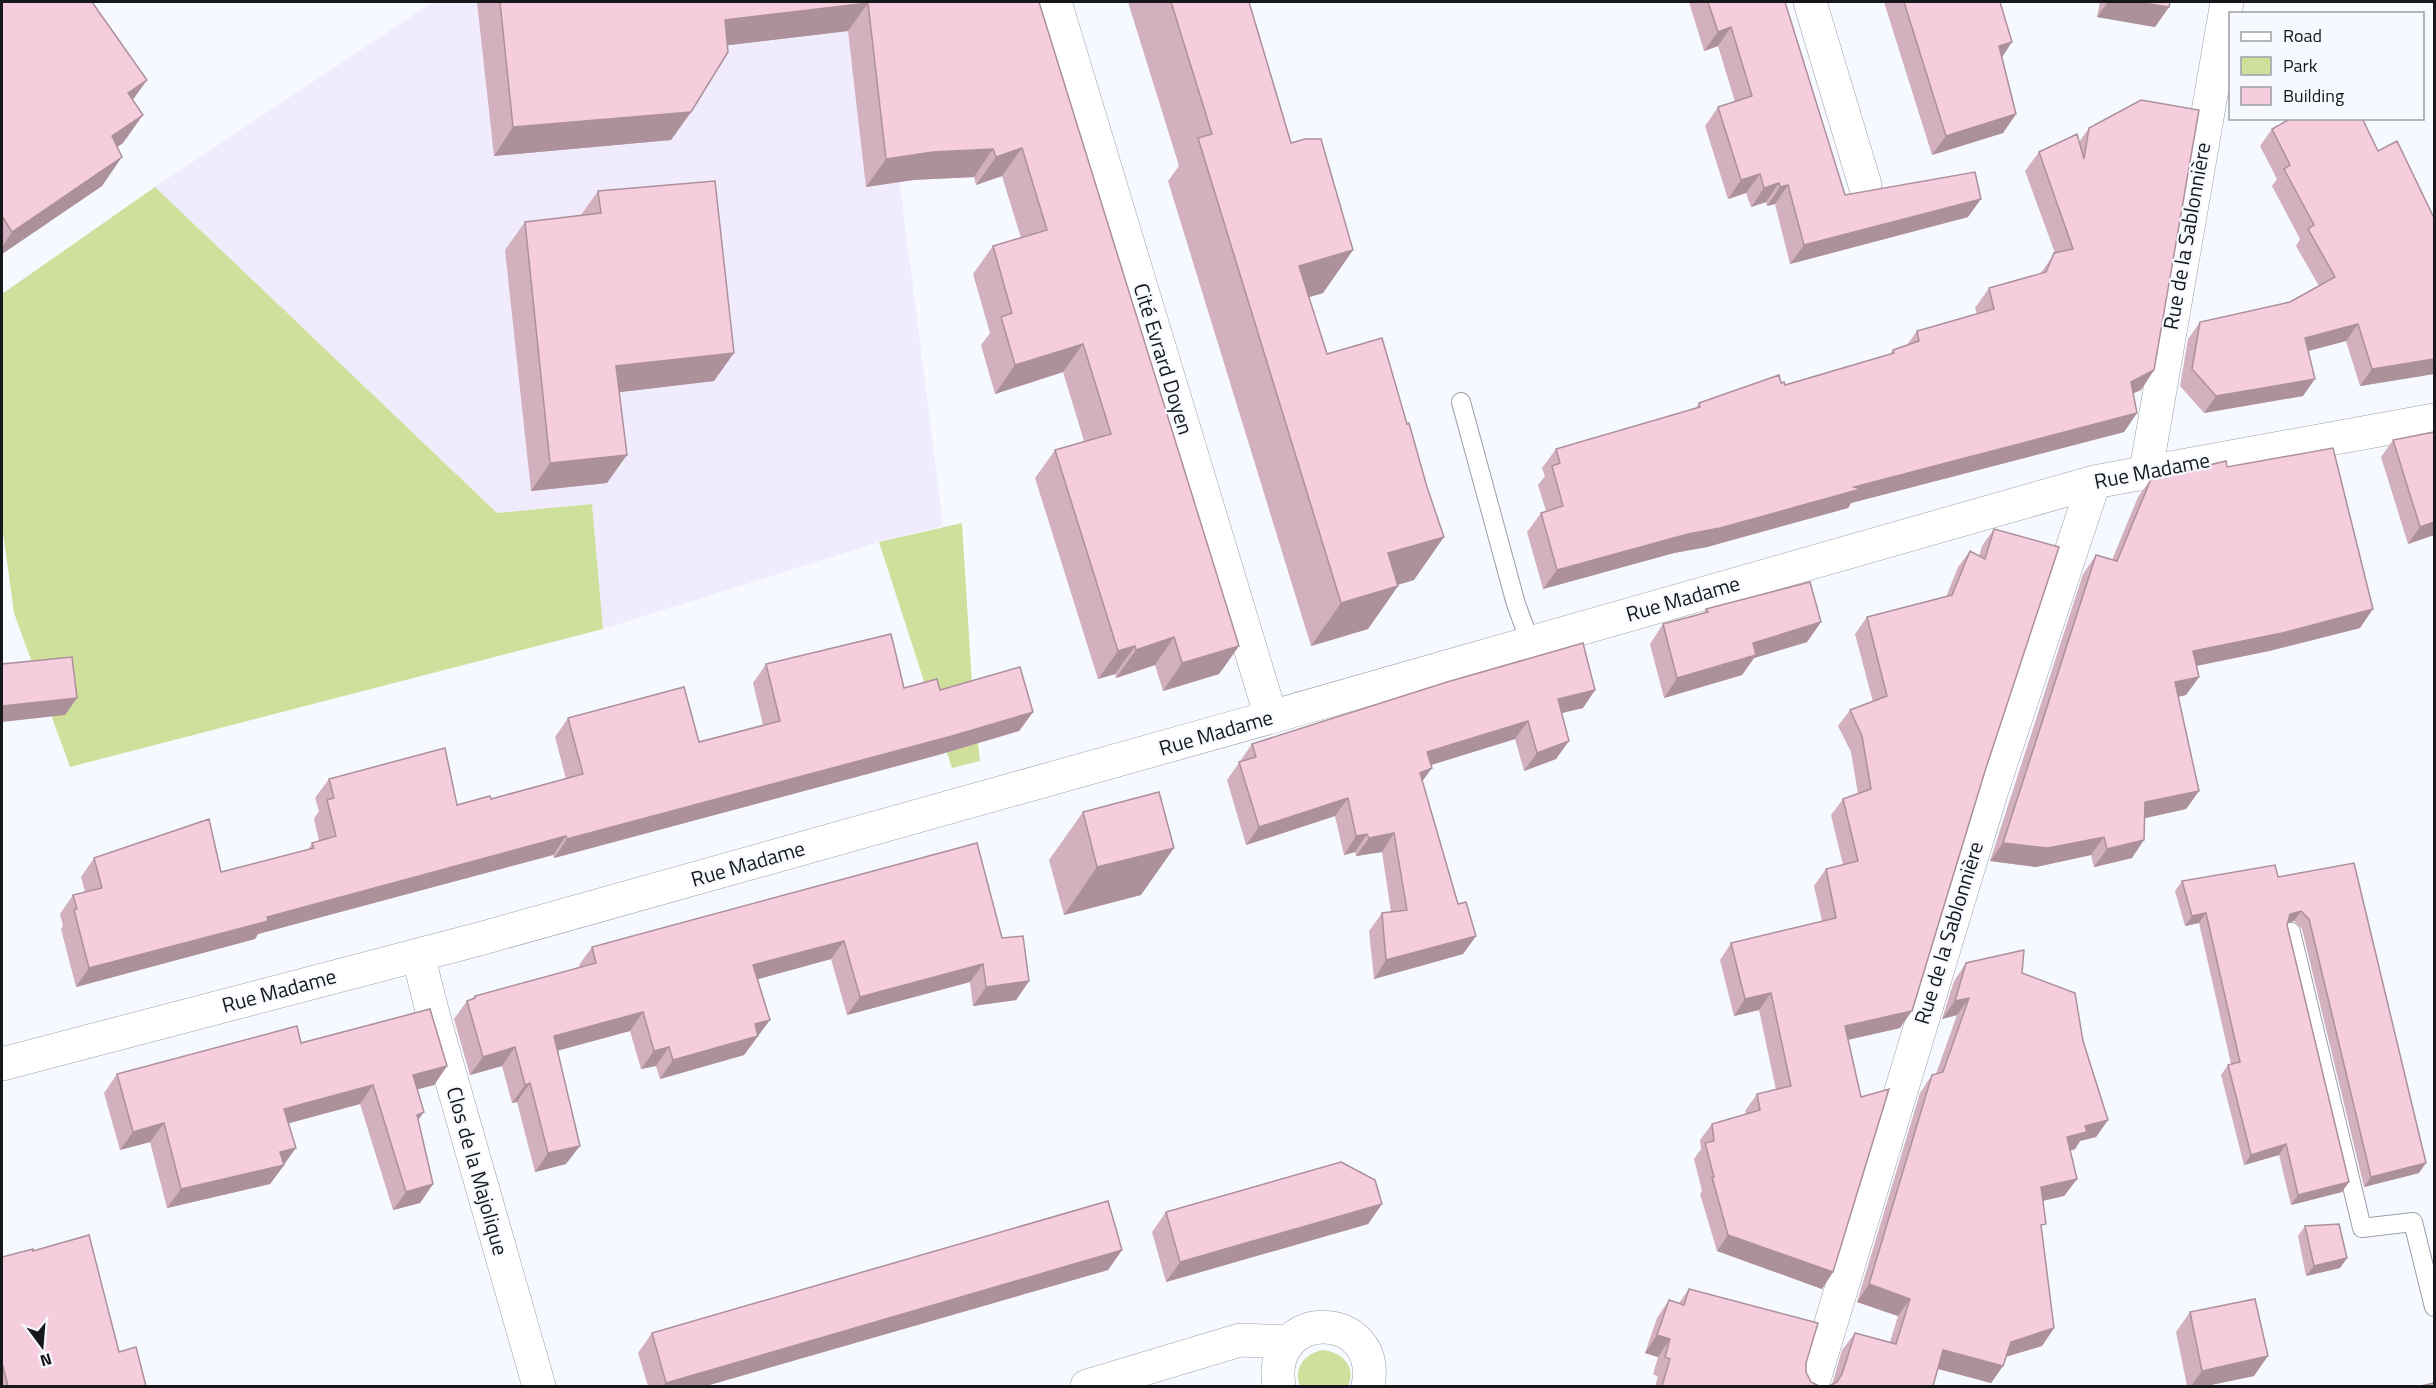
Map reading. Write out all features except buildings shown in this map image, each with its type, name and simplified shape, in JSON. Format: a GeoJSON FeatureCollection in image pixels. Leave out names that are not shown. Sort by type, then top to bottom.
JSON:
{"type":"FeatureCollection","features":[{"type":"Feature","properties":{"kind":"street","name":"Cité Evrard Doyen"},"geometry":{"type":"LineString","coordinates":[[1055,2],[1271,717]]}},
{"type":"Feature","properties":{"kind":"street"},"geometry":{"type":"LineString","coordinates":[[1810,2],[1865,185]]}},
{"type":"Feature","properties":{"kind":"street","name":"Rue de la Sablonnière"},"geometry":{"type":"LineString","coordinates":[[2146,471],[2227,2]]}},
{"type":"Feature","properties":{"kind":"street","name":"Rue Madame"},"geometry":{"type":"LineString","coordinates":[[2,1064],[483,938],[1271,717],[2094,482],[2434,420]]}},
{"type":"Feature","properties":{"kind":"street","name":"Rue de la Sablonnière"},"geometry":{"type":"LineString","coordinates":[[1812,1386],[1991,793],[2094,482]]}},
{"type":"Feature","properties":{"kind":"street","name":"Clos de la Majolique"},"geometry":{"type":"LineString","coordinates":[[418,955],[539,1386]]}},
{"type":"Feature","properties":{"kind":"street"},"geometry":{"type":"LineString","coordinates":[[1279,1386],[1277,1372],[1280,1356],[1288,1342],[1301,1332],[1317,1326],[1333,1327],[1348,1333],[1360,1343],[1368,1358],[1370,1373],[1368,1386]]}},
{"type":"Feature","properties":{"kind":"street"},"geometry":{"type":"LineString","coordinates":[[1087,1386],[1240,1340],[1288,1342]]}},
{"type":"Feature","properties":{"kind":"lane"},"geometry":{"type":"LineString","coordinates":[[1461,402],[1516,604],[1530,642]]}},
{"type":"Feature","properties":{"kind":"lane"},"geometry":{"type":"LineString","coordinates":[[2291,932],[2362,1228],[2413,1222],[2434,1307]]}},
{"type":"Feature","properties":{"kind":"shaded area"},"geometry":{"type":"Polygon","coordinates":[[[433,2],[877,2],[943,526],[879,542],[603,629],[592,504],[497,513],[155,187],[433,2]]]}},
{"type":"Feature","properties":{"kind":"green space"},"geometry":{"type":"Polygon","coordinates":[[[155,187],[497,513],[592,504],[603,629],[70,767],[14,613],[2,525],[2,294],[155,187]]]}},
{"type":"Feature","properties":{"kind":"green space"},"geometry":{"type":"Polygon","coordinates":[[[962,523],[973,700],[980,761],[952,768],[879,542],[962,523]]]}},
{"type":"Feature","properties":{"kind":"green space"},"geometry":{"type":"Polygon","coordinates":[[[1323,1350],[1342,1357],[1346,1362],[1351,1373],[1348,1386],[1300,1386],[1298,1373],[1302,1362],[1311,1354],[1323,1350]]]}}]}
